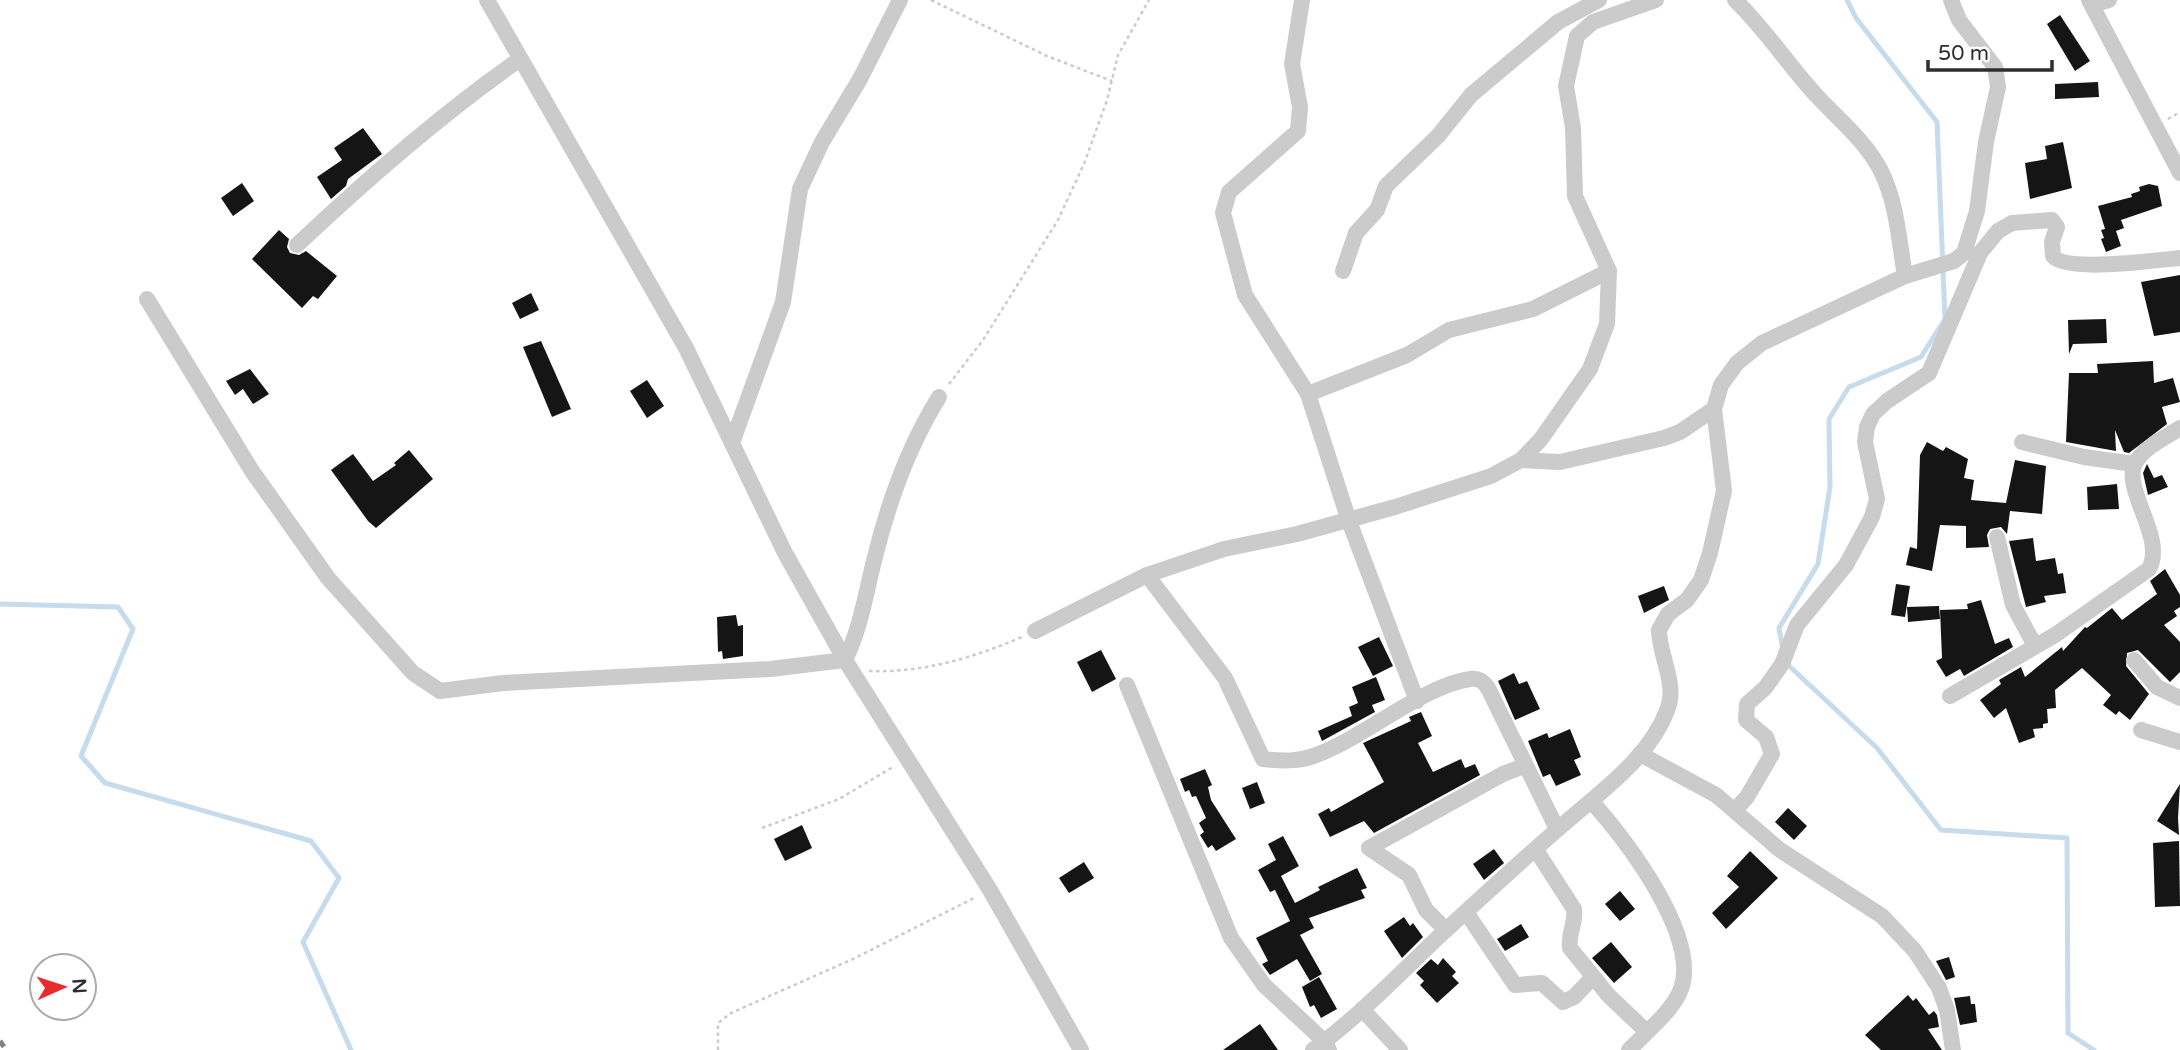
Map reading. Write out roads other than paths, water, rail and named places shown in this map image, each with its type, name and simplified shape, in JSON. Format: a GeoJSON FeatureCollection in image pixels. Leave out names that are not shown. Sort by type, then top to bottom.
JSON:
{"type":"FeatureCollection","features":[{"type":"Feature","properties":{"kind":"street"},"geometry":{"type":"LineString","coordinates":[[488,0],[686,348],[785,553],[848,665],[904,758],[990,890],[1081,1050]]}},
{"type":"Feature","properties":{"kind":"street"},"geometry":{"type":"LineString","coordinates":[[732,443],[783,302],[800,189],[822,142],[860,79],[900,0]]}},
{"type":"Feature","properties":{"kind":"street"},"geometry":{"type":"LineString","coordinates":[[1302,0],[1292,64],[1300,107],[1298,131],[1229,192],[1223,213],[1245,295],[1308,394],[1349,521],[1417,701]]}},
{"type":"Feature","properties":{"kind":"street"},"geometry":{"type":"LineString","coordinates":[[1343,271],[1356,233],[1377,211],[1386,186],[1438,136],[1471,95],[1558,22],[1599,0]]}},
{"type":"Feature","properties":{"kind":"street"},"geometry":{"type":"LineString","coordinates":[[1035,631],[1147,575],[1223,549],[1349,521],[1491,476],[1521,460],[1548,430],[1590,369],[1607,324],[1609,271],[1575,196],[1573,128],[1566,78],[1577,36],[1585,28],[1610,15],[1656,0]]}},
{"type":"Feature","properties":{"kind":"street"},"geometry":{"type":"LineString","coordinates":[[1735,0],[1755,19],[1815,94],[1865,145],[1881,172],[1892,202],[1905,276]]}},
{"type":"Feature","properties":{"kind":"street"},"geometry":{"type":"LineString","coordinates":[[1127,685],[1231,939],[1264,985],[1322,1047],[1640,754],[1669,706],[1669,681],[1659,644],[1659,630],[1668,614],[1687,600],[1701,580],[1719,523],[1724,475],[1714,409],[1721,385],[1737,363],[1762,344],[1905,276],[1954,261],[1964,253],[1977,211],[1986,142],[1998,87],[1995,67],[1959,20],[1951,0]]}},
{"type":"Feature","properties":{"kind":"street"},"geometry":{"type":"LineString","coordinates":[[2109,0],[2090,3],[2180,173]]}},
{"type":"Feature","properties":{"kind":"street"},"geometry":{"type":"LineString","coordinates":[[297,244],[402,149],[471,93],[520,59]]}},
{"type":"Feature","properties":{"kind":"street"},"geometry":{"type":"LineString","coordinates":[[1735,810],[1772,754],[1766,737],[1746,720],[1746,704],[1765,688],[1783,664],[1797,625],[1846,565],[1872,517],[1877,499],[1866,442],[1867,427],[1873,414],[1887,401],[1929,373],[1950,330],[1980,253],[1998,231],[2026,221],[2055,222],[2057,232],[2051,248],[2056,260],[2063,263],[2092,264],[2180,258]]}},
{"type":"Feature","properties":{"kind":"street"},"geometry":{"type":"LineString","coordinates":[[1308,394],[1407,355],[1449,330],[1533,309],[1609,271]]}},
{"type":"Feature","properties":{"kind":"street"},"geometry":{"type":"LineString","coordinates":[[147,299],[252,471],[321,569],[366,622],[427,685],[440,691],[503,683],[848,665]]}},
{"type":"Feature","properties":{"kind":"street"},"geometry":{"type":"LineString","coordinates":[[848,665],[883,524],[900,473],[919,429],[939,397]]}},
{"type":"Feature","properties":{"kind":"street"},"geometry":{"type":"LineString","coordinates":[[1521,460],[1560,462],[1612,447],[1664,438],[1680,432],[1714,409]]}},
{"type":"Feature","properties":{"kind":"street"},"geometry":{"type":"LineString","coordinates":[[1950,696],[2035,646],[2149,569],[2154,561],[2150,533],[2132,472],[2134,464],[2154,444],[2180,428]]}},
{"type":"Feature","properties":{"kind":"street"},"geometry":{"type":"LineString","coordinates":[[2022,442],[2074,456],[2134,464]]}},
{"type":"Feature","properties":{"kind":"street"},"geometry":{"type":"LineString","coordinates":[[1997,537],[2014,606],[2035,646]]}},
{"type":"Feature","properties":{"kind":"street"},"geometry":{"type":"LineString","coordinates":[[1147,575],[1224,678],[1263,759],[1293,760],[1317,755],[1356,738],[1417,701],[1468,679],[1483,681],[1557,829]]}},
{"type":"Feature","properties":{"kind":"street"},"geometry":{"type":"LineString","coordinates":[[2134,660],[2157,687],[2180,698]]}},
{"type":"Feature","properties":{"kind":"street"},"geometry":{"type":"LineString","coordinates":[[2141,730],[2180,743]]}},
{"type":"Feature","properties":{"kind":"street"},"geometry":{"type":"LineString","coordinates":[[1640,754],[1697,782],[1735,810],[1780,850],[1882,916],[1915,951],[1943,999],[1953,1050]]}},
{"type":"Feature","properties":{"kind":"street"},"geometry":{"type":"LineString","coordinates":[[1446,930],[1426,910],[1409,875],[1369,848],[1524,766]]}},
{"type":"Feature","properties":{"kind":"street"},"geometry":{"type":"LineString","coordinates":[[1591,801],[1631,848],[1646,871],[1675,933],[1683,959],[1681,990],[1629,1050]]}},
{"type":"Feature","properties":{"kind":"street"},"geometry":{"type":"LineString","coordinates":[[1536,850],[1574,909],[1576,920],[1569,939],[1570,948],[1593,977],[1646,1031]]}},
{"type":"Feature","properties":{"kind":"street"},"geometry":{"type":"LineString","coordinates":[[1466,912],[1512,983],[1542,983],[1563,1002],[1574,997],[1593,977]]}},
{"type":"Feature","properties":{"kind":"street"},"geometry":{"type":"LineString","coordinates":[[1362,1009],[1400,1050]]}},
{"type":"Feature","properties":{"kind":"waterway"},"geometry":{"type":"LineString","coordinates":[[1783,650],[1779,628],[1818,564],[1830,487],[1829,419],[1849,387],[1921,357],[1945,319],[1937,122],[1856,18],[1847,0]]}},
{"type":"Feature","properties":{"kind":"waterway"},"geometry":{"type":"LineString","coordinates":[[0,604],[118,607],[133,629],[81,756],[105,783],[311,841],[339,878],[303,942],[351,1050]]}},
{"type":"Feature","properties":{"kind":"waterway"},"geometry":{"type":"LineString","coordinates":[[1786,663],[1877,748],[1941,830],[2067,838],[2068,1033],[2094,1050]]}},
{"type":"Feature","properties":{"kind":"railway"},"geometry":{"type":"LineString","coordinates":[[0,1041],[6,1050]]}}]}
